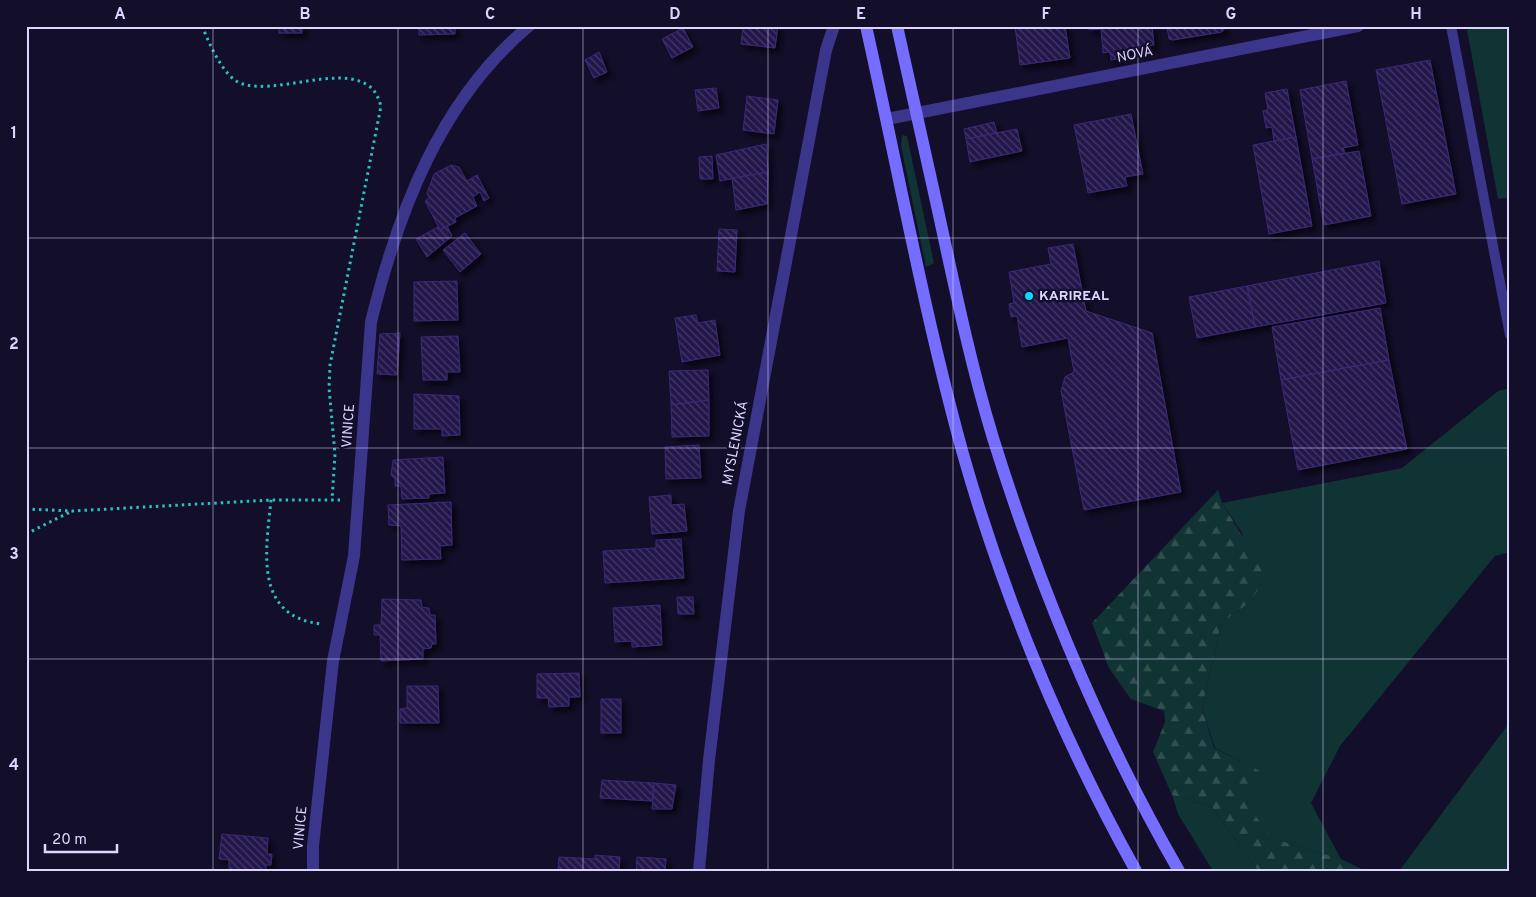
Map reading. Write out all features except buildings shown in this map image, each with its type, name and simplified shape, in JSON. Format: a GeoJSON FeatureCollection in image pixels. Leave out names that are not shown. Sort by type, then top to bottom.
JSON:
{"type":"FeatureCollection","features":[{"type":"Feature","properties":{"kind":"main road"},"geometry":{"type":"LineString","coordinates":[[866,26],[934,342],[964,454],[997,562],[1061,719],[1110,825],[1136,871]]}},
{"type":"Feature","properties":{"kind":"main road"},"geometry":{"type":"LineString","coordinates":[[896,27],[917,112],[964,328],[993,437],[1062,633],[1096,712],[1142,807],[1180,871]]}},
{"type":"Feature","properties":{"kind":"street","name":"VINICE"},"geometry":{"type":"LineString","coordinates":[[313,871],[313,846],[332,670],[354,556],[371,322],[380,287],[421,173],[452,114],[472,84],[529,26]]}},
{"type":"Feature","properties":{"kind":"street","name":"MYSLENICKÁ"},"geometry":{"type":"LineString","coordinates":[[699,871],[709,760],[739,511],[826,50],[834,26]]}},
{"type":"Feature","properties":{"kind":"street","name":"NOVÁ"},"geometry":{"type":"LineString","coordinates":[[887,119],[1358,26]]}},
{"type":"Feature","properties":{"kind":"lane"},"geometry":{"type":"LineString","coordinates":[[1451,26],[1510,335]]}},
{"type":"Feature","properties":{"kind":"path"},"geometry":{"type":"LineString","coordinates":[[202,26],[223,68],[239,83],[257,86],[349,80],[366,84],[376,93],[381,106],[330,366],[329,388],[335,454],[332,500]]}},
{"type":"Feature","properties":{"kind":"path"},"geometry":{"type":"LineString","coordinates":[[271,500],[266,566],[270,587],[279,605],[295,617],[318,624],[340,626]]}},
{"type":"Feature","properties":{"kind":"path"},"geometry":{"type":"LineString","coordinates":[[26,508],[73,511],[271,500],[359,501]]}},
{"type":"Feature","properties":{"kind":"path"},"geometry":{"type":"LineString","coordinates":[[26,534],[73,511]]}},
{"type":"Feature","properties":{"kind":"green space"},"geometry":{"type":"Polygon","coordinates":[[[1482,26],[1510,30],[1510,197],[1498,199],[1467,30],[1482,26]]]}},
{"type":"Feature","properties":{"kind":"green space"},"geometry":{"type":"Polygon","coordinates":[[[902,135],[907,136],[934,263],[926,267],[901,146],[902,135]]]}},
{"type":"Feature","properties":{"kind":"green space"},"geometry":{"type":"Polygon","coordinates":[[[1510,388],[1510,552],[1495,556],[1340,746],[1311,803],[1341,859],[1270,838],[1246,802],[1265,774],[1215,748],[1202,708],[1221,623],[1249,603],[1242,533],[1222,503],[1402,468],[1498,391],[1510,388]]]}},
{"type":"Feature","properties":{"kind":"green space"},"geometry":{"type":"Polygon","coordinates":[[[1218,490],[1222,503],[1267,576],[1249,603],[1221,623],[1202,708],[1214,748],[1266,774],[1246,802],[1271,838],[1341,859],[1344,871],[1258,871],[1212,807],[1172,795],[1153,752],[1165,722],[1164,711],[1131,699],[1109,668],[1092,623],[1218,490]]]}},
{"type":"Feature","properties":{"kind":"green space"},"geometry":{"type":"Polygon","coordinates":[[[1510,722],[1510,773],[1507,777],[1510,779],[1510,871],[1399,871],[1510,722]]]}},
{"type":"Feature","properties":{"kind":"green space"},"geometry":{"type":"Polygon","coordinates":[[[1172,795],[1212,807],[1258,871],[1213,871],[1178,814],[1172,795]]]}},
{"type":"Feature","properties":{"kind":"green space"},"geometry":{"type":"Polygon","coordinates":[[[1341,859],[1366,871],[1344,871],[1341,859]]]}},
{"type":"Feature","properties":{"kind":"place","name":"KARIREAL"},"geometry":{"type":"Point","coordinates":[1029,296]}}]}
